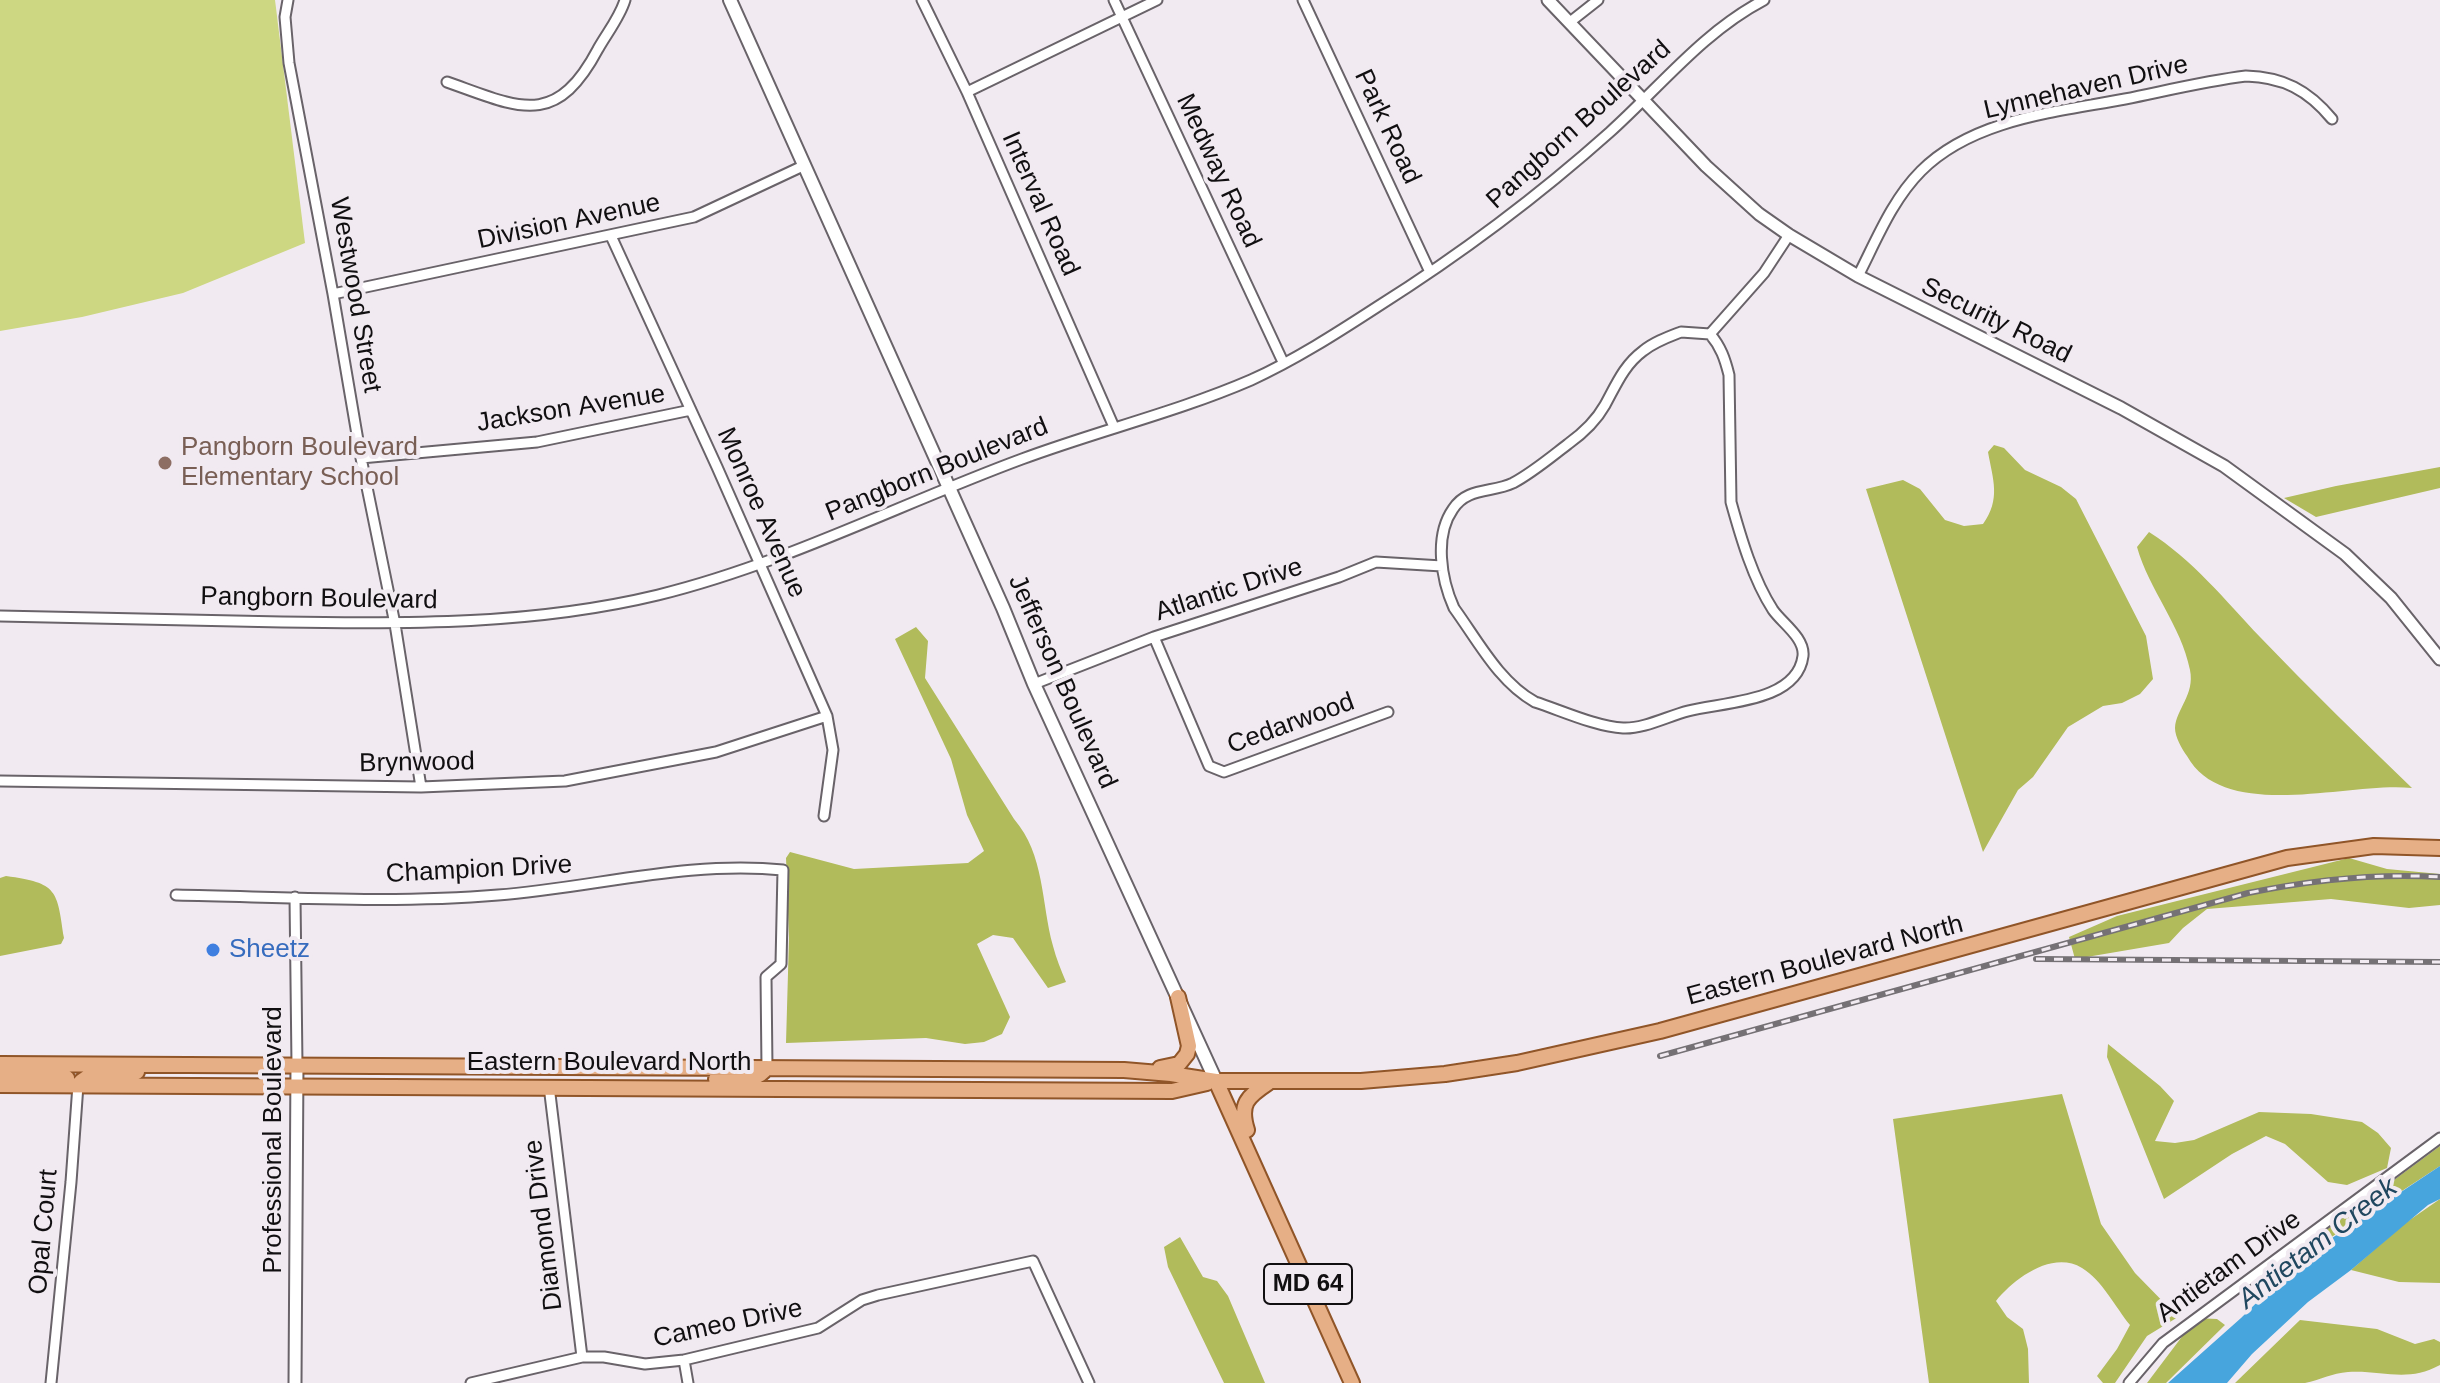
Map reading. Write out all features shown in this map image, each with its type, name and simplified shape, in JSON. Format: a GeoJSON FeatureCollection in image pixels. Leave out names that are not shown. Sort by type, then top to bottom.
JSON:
{"type":"FeatureCollection","features":[{"type":"Feature","properties":{"kind":"main road","name":"Jefferson Boulevard"},"geometry":{"type":"LineString","coordinates":[[730,0],[949,486],[1034,684],[1352,1383]]}},
{"type":"Feature","properties":{"kind":"main road","name":"Eastern Boulevard North"},"geometry":{"type":"LineString","coordinates":[[0,1064],[1124,1070],[1216,1081],[1270,1082],[1361,1081],[1445,1074],[1517,1063],[1660,1031],[2287,858],[2374,846],[2440,848]]}},
{"type":"Feature","properties":{"kind":"main road"},"geometry":{"type":"LineString","coordinates":[[1124,1070],[1172,1067],[1184,1059],[1189,1046],[1178,997]]}},
{"type":"Feature","properties":{"kind":"main road"},"geometry":{"type":"LineString","coordinates":[[0,1072],[60,1076],[78,1085],[91,1075],[192,1064]]}},
{"type":"Feature","properties":{"kind":"main road"},"geometry":{"type":"LineString","coordinates":[[549,1086],[554,1078],[567,1074],[653,1074],[677,1068]]}},
{"type":"Feature","properties":{"kind":"main road"},"geometry":{"type":"LineString","coordinates":[[661,1087],[680,1079],[754,1078],[762,1075],[767,1068]]}},
{"type":"Feature","properties":{"kind":"main road","name":"Eastern Boulevard North"},"geometry":{"type":"LineString","coordinates":[[0,1085],[1162,1091],[1216,1081]]}},
{"type":"Feature","properties":{"kind":"main road"},"geometry":{"type":"LineString","coordinates":[[1264,1184],[1243,1116],[1246,1100],[1270,1082]]}},
{"type":"Feature","properties":{"kind":"street","name":"Westwood Street"},"geometry":{"type":"LineString","coordinates":[[288,0],[285,17],[289,63],[361,458],[395,624],[421,787]]}},
{"type":"Feature","properties":{"kind":"street"},"geometry":{"type":"LineString","coordinates":[[447,82],[519,106],[548,104],[573,86],[595,56],[625,0]]}},
{"type":"Feature","properties":{"kind":"street","name":"Interval Road"},"geometry":{"type":"LineString","coordinates":[[922,0],[967,92],[1114,427]]}},
{"type":"Feature","properties":{"kind":"street","name":"Medway Road"},"geometry":{"type":"LineString","coordinates":[[1114,0],[1283,362]]}},
{"type":"Feature","properties":{"kind":"street"},"geometry":{"type":"LineString","coordinates":[[967,92],[1157,0]]}},
{"type":"Feature","properties":{"kind":"street","name":"Park Road"},"geometry":{"type":"LineString","coordinates":[[1303,0],[1430,272]]}},
{"type":"Feature","properties":{"kind":"street","name":"Security Road"},"geometry":{"type":"LineString","coordinates":[[1548,0],[1731,189],[1789,235],[1858,276],[2121,408],[2224,466],[2345,554],[2391,598],[2440,659]]}},
{"type":"Feature","properties":{"kind":"street"},"geometry":{"type":"LineString","coordinates":[[1570,22],[1598,0]]}},
{"type":"Feature","properties":{"kind":"street","name":"Pangborn Boulevard"},"geometry":{"type":"LineString","coordinates":[[0,616],[395,624],[475,622],[561,613],[661,594],[759,566],[949,486],[1254,378],[1314,346],[1485,236],[1546,189],[1729,21],[1764,0]]}},
{"type":"Feature","properties":{"kind":"street","name":"Lynnehaven Drive"},"geometry":{"type":"LineString","coordinates":[[1858,276],[1892,210],[1919,173],[1958,143],[1989,130],[2032,117],[2246,76],[2276,78],[2293,85],[2316,100],[2332,119]]}},
{"type":"Feature","properties":{"kind":"street","name":"Division Avenue"},"geometry":{"type":"LineString","coordinates":[[333,294],[694,217],[805,165]]}},
{"type":"Feature","properties":{"kind":"street"},"geometry":{"type":"LineString","coordinates":[[1710,334],[1764,273],[1789,235]]}},
{"type":"Feature","properties":{"kind":"street","name":"Monroe Avenue"},"geometry":{"type":"LineString","coordinates":[[611,236],[827,716],[833,750],[824,816]]}},
{"type":"Feature","properties":{"kind":"street"},"geometry":{"type":"LineString","coordinates":[[1681,332],[1710,334],[1719,345],[1729,375],[1731,502],[1735,516],[1763,590],[1774,611],[1801,645],[1803,655],[1799,667],[1785,682],[1757,699],[1691,710],[1631,728],[1609,726],[1523,695],[1506,680],[1454,608],[1444,584],[1442,566],[1444,526],[1460,500],[1469,494],[1515,482],[1581,434],[1604,407],[1624,370],[1643,350],[1681,332]]}},
{"type":"Feature","properties":{"kind":"street","name":"Jackson Avenue"},"geometry":{"type":"LineString","coordinates":[[361,458],[537,442],[691,410]]}},
{"type":"Feature","properties":{"kind":"street","name":"Atlantic Drive"},"geometry":{"type":"LineString","coordinates":[[1034,684],[1154,637],[1376,562],[1442,566]]}},
{"type":"Feature","properties":{"kind":"street","name":"Cedarwood"},"geometry":{"type":"LineString","coordinates":[[1154,637],[1209,766],[1224,772],[1388,712]]}},
{"type":"Feature","properties":{"kind":"street","name":"Brynwood"},"geometry":{"type":"LineString","coordinates":[[0,781],[421,787],[565,781],[716,752],[827,716]]}},
{"type":"Feature","properties":{"kind":"street","name":"Champion Drive"},"geometry":{"type":"LineString","coordinates":[[176,895],[428,899],[495,896],[711,870],[783,870],[781,964],[766,977],[767,1068]]}},
{"type":"Feature","properties":{"kind":"street","name":"Professional Boulevard"},"geometry":{"type":"LineString","coordinates":[[295,897],[295,1383]]}},
{"type":"Feature","properties":{"kind":"street","name":"Opal Court"},"geometry":{"type":"LineString","coordinates":[[51,1383],[78,1085]]}},
{"type":"Feature","properties":{"kind":"street","name":"Diamond Drive"},"geometry":{"type":"LineString","coordinates":[[549,1086],[582,1357]]}},
{"type":"Feature","properties":{"kind":"street","name":"Antietam Drive"},"geometry":{"type":"LineString","coordinates":[[2129,1383],[2163,1343],[2440,1138]]}},
{"type":"Feature","properties":{"kind":"street","name":"Cameo Drive"},"geometry":{"type":"LineString","coordinates":[[471,1383],[582,1357],[604,1357],[645,1364],[684,1360],[818,1328],[862,1300],[878,1295],[1033,1261],[1089,1383]]}},
{"type":"Feature","properties":{"kind":"street"},"geometry":{"type":"LineString","coordinates":[[684,1360],[688,1383]]}},
{"type":"Feature","properties":{"kind":"green space"},"geometry":{"type":"Polygon","coordinates":[[[0,0],[275,0],[305,243],[183,293],[82,317],[0,331],[0,0]]]}},
{"type":"Feature","properties":{"kind":"green space"},"geometry":{"type":"Polygon","coordinates":[[[1994,445],[2004,448],[2025,470],[2061,487],[2076,499],[2146,636],[2153,679],[2140,694],[2122,703],[2103,706],[2068,727],[2033,777],[2018,790],[1983,852],[1866,489],[1903,480],[1920,489],[1945,520],[1964,526],[1983,524],[1994,498],[1988,452],[1994,445]]]}},
{"type":"Feature","properties":{"kind":"green space"},"geometry":{"type":"Polygon","coordinates":[[[2440,467],[2440,488],[2316,517],[2284,498],[2336,486],[2440,467]]]}},
{"type":"Feature","properties":{"kind":"green space"},"geometry":{"type":"Polygon","coordinates":[[[2149,532],[2194,568],[2412,788],[2259,794],[2229,789],[2205,777],[2185,753],[2175,732],[2176,721],[2190,687],[2190,670],[2180,638],[2137,547],[2149,532]]]}},
{"type":"Feature","properties":{"kind":"green space"},"geometry":{"type":"Polygon","coordinates":[[[916,627],[928,641],[925,678],[1031,848],[1041,880],[1053,946],[1066,982],[1048,988],[1013,938],[993,935],[977,944],[1010,1017],[1002,1034],[984,1042],[965,1044],[926,1038],[786,1043],[789,938],[786,858],[790,852],[854,869],[968,863],[984,851],[967,815],[951,759],[895,639],[916,627]]]}},
{"type":"Feature","properties":{"kind":"green space"},"geometry":{"type":"Polygon","coordinates":[[[2349,858],[2387,869],[2440,874],[2440,905],[2409,908],[2331,899],[2207,909],[2169,943],[2075,959],[2069,937],[2117,916],[2349,858]]]}},
{"type":"Feature","properties":{"kind":"green space"},"geometry":{"type":"Polygon","coordinates":[[[6,876],[36,882],[52,892],[62,922],[64,938],[61,944],[0,956],[0,878],[6,876]]]}},
{"type":"Feature","properties":{"kind":"green space"},"geometry":{"type":"Polygon","coordinates":[[[2108,1044],[2174,1101],[2155,1141],[2175,1143],[2194,1140],[2259,1112],[2311,1114],[2362,1122],[2378,1133],[2391,1148],[2387,1168],[2347,1185],[2328,1182],[2285,1144],[2266,1136],[2232,1154],[2164,1199],[2107,1057],[2108,1044]]]}},
{"type":"Feature","properties":{"kind":"green space"},"geometry":{"type":"Polygon","coordinates":[[[2062,1094],[2101,1224],[2135,1273],[2178,1317],[2147,1336],[2115,1383],[2103,1383],[2097,1376],[2130,1325],[2102,1287],[2082,1268],[2058,1262],[2046,1265],[2023,1276],[1996,1301],[2007,1317],[2023,1329],[2028,1349],[2029,1383],[1929,1383],[1893,1119],[2062,1094]]]}},
{"type":"Feature","properties":{"kind":"green space"},"geometry":{"type":"Polygon","coordinates":[[[2440,1146],[2440,1166],[2302,1258],[2268,1293],[2272,1270],[2440,1146]]]}},
{"type":"Feature","properties":{"kind":"green space"},"geometry":{"type":"Polygon","coordinates":[[[2440,1199],[2440,1283],[2399,1282],[2351,1270],[2404,1224],[2440,1199]]]}},
{"type":"Feature","properties":{"kind":"green space"},"geometry":{"type":"Polygon","coordinates":[[[1180,1237],[1203,1277],[1217,1281],[1228,1296],[1265,1383],[1224,1383],[1168,1267],[1164,1247],[1180,1237]]]}},
{"type":"Feature","properties":{"kind":"green space"},"geometry":{"type":"Polygon","coordinates":[[[2196,1318],[2217,1319],[2225,1325],[2166,1383],[2147,1383],[2196,1318]]]}},
{"type":"Feature","properties":{"kind":"green space"},"geometry":{"type":"Polygon","coordinates":[[[2300,1320],[2377,1329],[2415,1344],[2434,1339],[2440,1342],[2440,1365],[2406,1375],[2348,1372],[2305,1383],[2235,1383],[2300,1320]]]}},
{"type":"Feature","properties":{"kind":"water","name":"Antietam Creek"},"geometry":{"type":"Polygon","coordinates":[[[2440,1166],[2440,1199],[2428,1205],[2308,1302],[2252,1354],[2227,1383],[2168,1383],[2302,1258],[2440,1166]]]}},
{"type":"Feature","properties":{"kind":"railway"},"geometry":{"type":"LineString","coordinates":[[1660,1056],[2248,893],[2344,879],[2440,877]]}},
{"type":"Feature","properties":{"kind":"railway"},"geometry":{"type":"LineString","coordinates":[[2036,959],[2440,962]]}},
{"type":"Feature","properties":{"kind":"place","name":"Pangborn Boulevard Elementary School"},"geometry":{"type":"Point","coordinates":[165,463]}},
{"type":"Feature","properties":{"kind":"place","name":"Sheetz"},"geometry":{"type":"Point","coordinates":[213,950]}}]}
